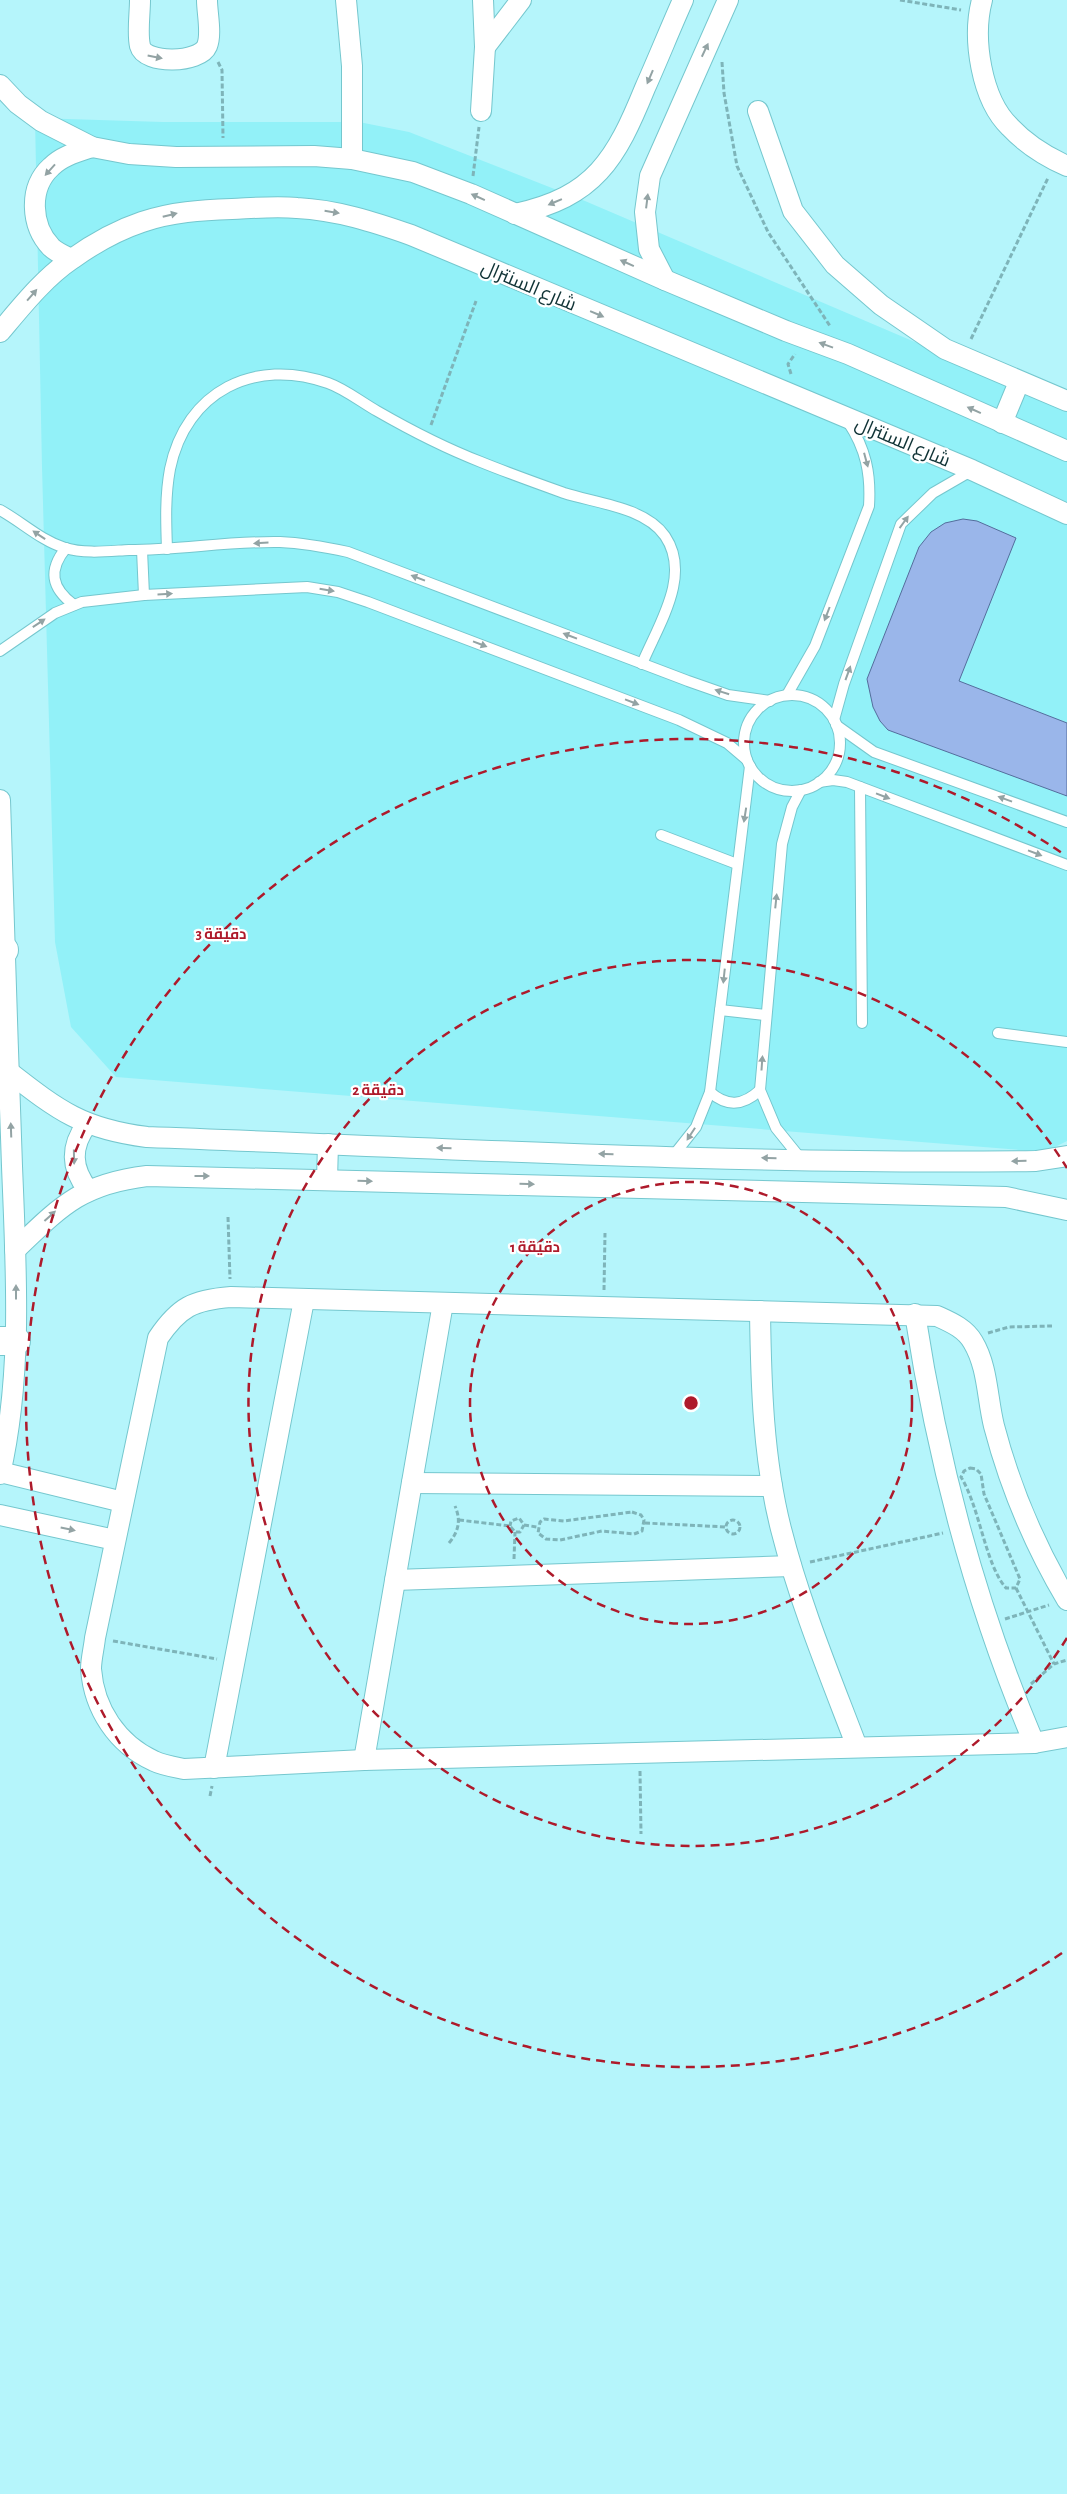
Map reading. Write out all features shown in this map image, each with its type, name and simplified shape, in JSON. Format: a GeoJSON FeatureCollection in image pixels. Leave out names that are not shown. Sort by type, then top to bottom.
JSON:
{"type":"FeatureCollection","features":[{"type":"Feature","properties":{"kind":"street"},"geometry":{"type":"LineString","coordinates":[[140,0],[140,48],[146,55],[154,58],[194,58],[202,54],[207,46],[207,0]]}},
{"type":"Feature","properties":{"kind":"street"},"geometry":{"type":"LineString","coordinates":[[346,0],[352,66],[352,159]]}},
{"type":"Feature","properties":{"kind":"street"},"geometry":{"type":"LineString","coordinates":[[481,111],[485,47],[483,0]]}},
{"type":"Feature","properties":{"kind":"street"},"geometry":{"type":"LineString","coordinates":[[485,47],[521,0]]}},
{"type":"Feature","properties":{"kind":"street"},"geometry":{"type":"LineString","coordinates":[[515,214],[539,209],[566,198],[588,182],[610,160],[626,135],[683,0]]}},
{"type":"Feature","properties":{"kind":"street"},"geometry":{"type":"LineString","coordinates":[[665,280],[649,249],[645,212],[650,176],[728,0]]}},
{"type":"Feature","properties":{"kind":"street"},"geometry":{"type":"LineString","coordinates":[[980,6],[978,46],[984,77],[996,106],[1008,126],[1062,163]]}},
{"type":"Feature","properties":{"kind":"street"},"geometry":{"type":"LineString","coordinates":[[0,85],[41,121],[92,147],[129,154],[314,156],[352,159],[413,172],[471,194],[665,280],[848,354],[1067,451]]}},
{"type":"Feature","properties":{"kind":"street"},"geometry":{"type":"LineString","coordinates":[[758,111],[793,211],[835,265],[881,305],[945,349],[1067,401]]}},
{"type":"Feature","properties":{"kind":"street"},"geometry":{"type":"LineString","coordinates":[[71,260],[52,248],[39,230],[34,208],[38,186],[50,168],[68,155],[92,147]]}},
{"type":"Feature","properties":{"kind":"street","name":"شارع السنترال"},"geometry":{"type":"LineString","coordinates":[[0,332],[44,282],[71,260],[104,239],[142,222],[180,212],[296,207],[336,212],[374,222],[411,235],[972,470],[1067,514]]}},
{"type":"Feature","properties":{"kind":"street"},"geometry":{"type":"LineString","coordinates":[[1002,423],[1019,382]]}},
{"type":"Feature","properties":{"kind":"street"},"geometry":{"type":"LineString","coordinates":[[0,800],[2,950],[9,1072],[15,1250],[8,1341],[12,1407],[0,1473],[123,1502]]}},
{"type":"Feature","properties":{"kind":"street"},"geometry":{"type":"LineString","coordinates":[[9,1072],[50,1104],[87,1124],[116,1133],[147,1137],[673,1156],[843,1160],[1036,1161],[1067,1156]]}},
{"type":"Feature","properties":{"kind":"street"},"geometry":{"type":"LineString","coordinates":[[87,1124],[78,1136],[74,1150],[74,1165],[79,1178],[88,1190]]}},
{"type":"Feature","properties":{"kind":"street"},"geometry":{"type":"LineString","coordinates":[[327,1180],[328,1144]]}},
{"type":"Feature","properties":{"kind":"street"},"geometry":{"type":"LineString","coordinates":[[842,1193],[843,1160]]}},
{"type":"Feature","properties":{"kind":"street"},"geometry":{"type":"LineString","coordinates":[[15,1250],[53,1213],[88,1190],[117,1180],[147,1176],[1006,1197],[1067,1210]]}},
{"type":"Feature","properties":{"kind":"street"},"geometry":{"type":"LineString","coordinates":[[1067,1600],[1038,1548],[1013,1488],[994,1425],[982,1361],[972,1340],[957,1325],[937,1316],[231,1297],[193,1304],[172,1318],[158,1338],[95,1638],[91,1668],[96,1698],[109,1724],[129,1747],[155,1762],[184,1769],[364,1760],[1034,1743],[1067,1737]]}},
{"type":"Feature","properties":{"kind":"street"},"geometry":{"type":"LineString","coordinates":[[214,1768],[304,1300]]}},
{"type":"Feature","properties":{"kind":"street"},"geometry":{"type":"LineString","coordinates":[[364,1760],[443,1303]]}},
{"type":"Feature","properties":{"kind":"street"},"geometry":{"type":"LineString","coordinates":[[760,1311],[761,1397],[772,1486],[791,1566],[857,1748]]}},
{"type":"Feature","properties":{"kind":"street"},"geometry":{"type":"LineString","coordinates":[[915,1314],[928,1396],[958,1529],[988,1624],[1034,1743]]}},
{"type":"Feature","properties":{"kind":"street"},"geometry":{"type":"LineString","coordinates":[[412,1483],[772,1486]]}},
{"type":"Feature","properties":{"kind":"street"},"geometry":{"type":"LineString","coordinates":[[0,1515],[115,1540]]}},
{"type":"Feature","properties":{"kind":"street"},"geometry":{"type":"LineString","coordinates":[[395,1580],[791,1566]]}},
{"type":"Feature","properties":{"kind":"lane"},"geometry":{"type":"LineString","coordinates":[[167,549],[166,497],[170,467],[180,438],[195,411],[218,392],[244,379],[273,373],[303,375],[331,384],[426,437],[527,480],[631,513],[649,522],[664,535],[674,553],[676,573],[672,592],[642,664]]}},
{"type":"Feature","properties":{"kind":"lane"},"geometry":{"type":"LineString","coordinates":[[787,695],[815,646],[869,506],[871,483],[867,459],[858,437],[844,417]]}},
{"type":"Feature","properties":{"kind":"lane"},"geometry":{"type":"LineString","coordinates":[[820,782],[829,773],[839,750],[835,723],[844,684],[901,524],[933,493],[972,470]]}},
{"type":"Feature","properties":{"kind":"lane"},"geometry":{"type":"LineString","coordinates":[[0,510],[22,522],[42,539],[66,548],[83,551],[167,549],[280,542],[314,545],[348,552],[728,695],[770,701]]}},
{"type":"Feature","properties":{"kind":"lane"},"geometry":{"type":"LineString","coordinates":[[66,548],[58,559],[54,572],[56,585],[63,597],[74,605]]}},
{"type":"Feature","properties":{"kind":"lane"},"geometry":{"type":"LineString","coordinates":[[142,550],[144,595]]}},
{"type":"Feature","properties":{"kind":"lane"},"geometry":{"type":"LineString","coordinates":[[0,651],[37,624],[74,605],[144,595],[284,587],[307,587],[338,592],[680,720],[727,743],[749,763],[757,776],[772,786],[789,791],[801,790],[820,782],[833,780],[847,782],[1067,865]]}},
{"type":"Feature","properties":{"kind":"lane"},"geometry":{"type":"LineString","coordinates":[[673,1156],[696,1127],[710,1092],[749,763],[744,743],[747,726],[752,716],[770,701],[787,695],[809,698],[819,703],[835,723],[874,752],[1067,822]]}},
{"type":"Feature","properties":{"kind":"lane"},"geometry":{"type":"LineString","coordinates":[[860,787],[862,1023]]}},
{"type":"Feature","properties":{"kind":"lane"},"geometry":{"type":"LineString","coordinates":[[801,790],[792,807],[782,844],[765,1015],[760,1090],[776,1128],[801,1159]]}},
{"type":"Feature","properties":{"kind":"lane"},"geometry":{"type":"LineString","coordinates":[[661,835],[737,864]]}},
{"type":"Feature","properties":{"kind":"lane"},"geometry":{"type":"LineString","coordinates":[[720,1010],[765,1015]]}},
{"type":"Feature","properties":{"kind":"lane"},"geometry":{"type":"LineString","coordinates":[[998,1033],[1067,1042]]}},
{"type":"Feature","properties":{"kind":"lane"},"geometry":{"type":"LineString","coordinates":[[710,1092],[718,1099],[729,1103],[740,1103],[751,1098],[760,1090]]}},
{"type":"Feature","properties":{"kind":"path"},"geometry":{"type":"LineString","coordinates":[[900,0],[980,6]]}},
{"type":"Feature","properties":{"kind":"path"},"geometry":{"type":"LineString","coordinates":[[207,46],[216,57],[222,70],[223,156]]}},
{"type":"Feature","properties":{"kind":"path"},"geometry":{"type":"LineString","coordinates":[[722,55],[724,93],[737,166],[768,232],[848,354]]}},
{"type":"Feature","properties":{"kind":"path"},"geometry":{"type":"LineString","coordinates":[[471,194],[481,111]]}},
{"type":"Feature","properties":{"kind":"path"},"geometry":{"type":"LineString","coordinates":[[963,357],[1062,163]]}},
{"type":"Feature","properties":{"kind":"path"},"geometry":{"type":"LineString","coordinates":[[426,437],[476,301]]}},
{"type":"Feature","properties":{"kind":"path"},"geometry":{"type":"LineString","coordinates":[[797,380],[790,373],[788,364],[792,355],[802,351]]}},
{"type":"Feature","properties":{"kind":"path"},"geometry":{"type":"LineString","coordinates":[[228,1217],[231,1297]]}},
{"type":"Feature","properties":{"kind":"path"},"geometry":{"type":"LineString","coordinates":[[604,1308],[605,1233]]}},
{"type":"Feature","properties":{"kind":"path"},"geometry":{"type":"LineString","coordinates":[[972,1340],[1009,1327],[1052,1326]]}},
{"type":"Feature","properties":{"kind":"path"},"geometry":{"type":"LineString","coordinates":[[970,1468],[976,1469],[980,1474],[984,1494],[1020,1579],[1016,1588],[1006,1588],[993,1564],[972,1498],[961,1477],[964,1471],[970,1468]]}},
{"type":"Feature","properties":{"kind":"path"},"geometry":{"type":"LineString","coordinates":[[449,1543],[454,1537],[459,1520],[454,1506]]}},
{"type":"Feature","properties":{"kind":"path"},"geometry":{"type":"LineString","coordinates":[[632,1512],[641,1515],[645,1524],[642,1531],[634,1534],[602,1531],[560,1540],[541,1537],[537,1527],[544,1519],[564,1521],[632,1512]]}},
{"type":"Feature","properties":{"kind":"path"},"geometry":{"type":"LineString","coordinates":[[510,1526],[511,1521],[519,1518],[524,1525],[537,1527]]}},
{"type":"Feature","properties":{"kind":"path"},"geometry":{"type":"LineString","coordinates":[[732,1519],[736,1520],[741,1526],[737,1533],[733,1534],[729,1534],[725,1527],[726,1523],[732,1519]]}},
{"type":"Feature","properties":{"kind":"path"},"geometry":{"type":"LineString","coordinates":[[459,1520],[510,1526],[515,1532],[513,1576]]}},
{"type":"Feature","properties":{"kind":"path"},"geometry":{"type":"LineString","coordinates":[[645,1524],[725,1527]]}},
{"type":"Feature","properties":{"kind":"path"},"geometry":{"type":"LineString","coordinates":[[515,1532],[520,1532],[524,1525]]}},
{"type":"Feature","properties":{"kind":"path"},"geometry":{"type":"LineString","coordinates":[[791,1566],[958,1529]]}},
{"type":"Feature","properties":{"kind":"path"},"geometry":{"type":"LineString","coordinates":[[1016,1588],[1054,1664]]}},
{"type":"Feature","properties":{"kind":"path"},"geometry":{"type":"LineString","coordinates":[[988,1624],[1067,1600]]}},
{"type":"Feature","properties":{"kind":"path"},"geometry":{"type":"LineString","coordinates":[[95,1638],[234,1661]]}},
{"type":"Feature","properties":{"kind":"path"},"geometry":{"type":"LineString","coordinates":[[1017,1703],[1034,1679],[1054,1664],[1067,1660]]}},
{"type":"Feature","properties":{"kind":"path"},"geometry":{"type":"LineString","coordinates":[[640,1753],[641,1834]]}},
{"type":"Feature","properties":{"kind":"shaded area"},"geometry":{"type":"Polygon","coordinates":[[[35,118],[163,122],[359,122],[409,132],[585,201],[1067,407],[1067,1141],[1045,1152],[116,1077],[71,1027],[55,942],[35,118]]]}},
{"type":"Feature","properties":{"kind":"building"},"geometry":{"type":"Polygon","coordinates":[[[963,519],[977,521],[1016,538],[959,681],[1067,723],[1067,796],[888,730],[880,721],[873,707],[867,679],[919,547],[931,532],[945,523],[963,519]]]}}]}
